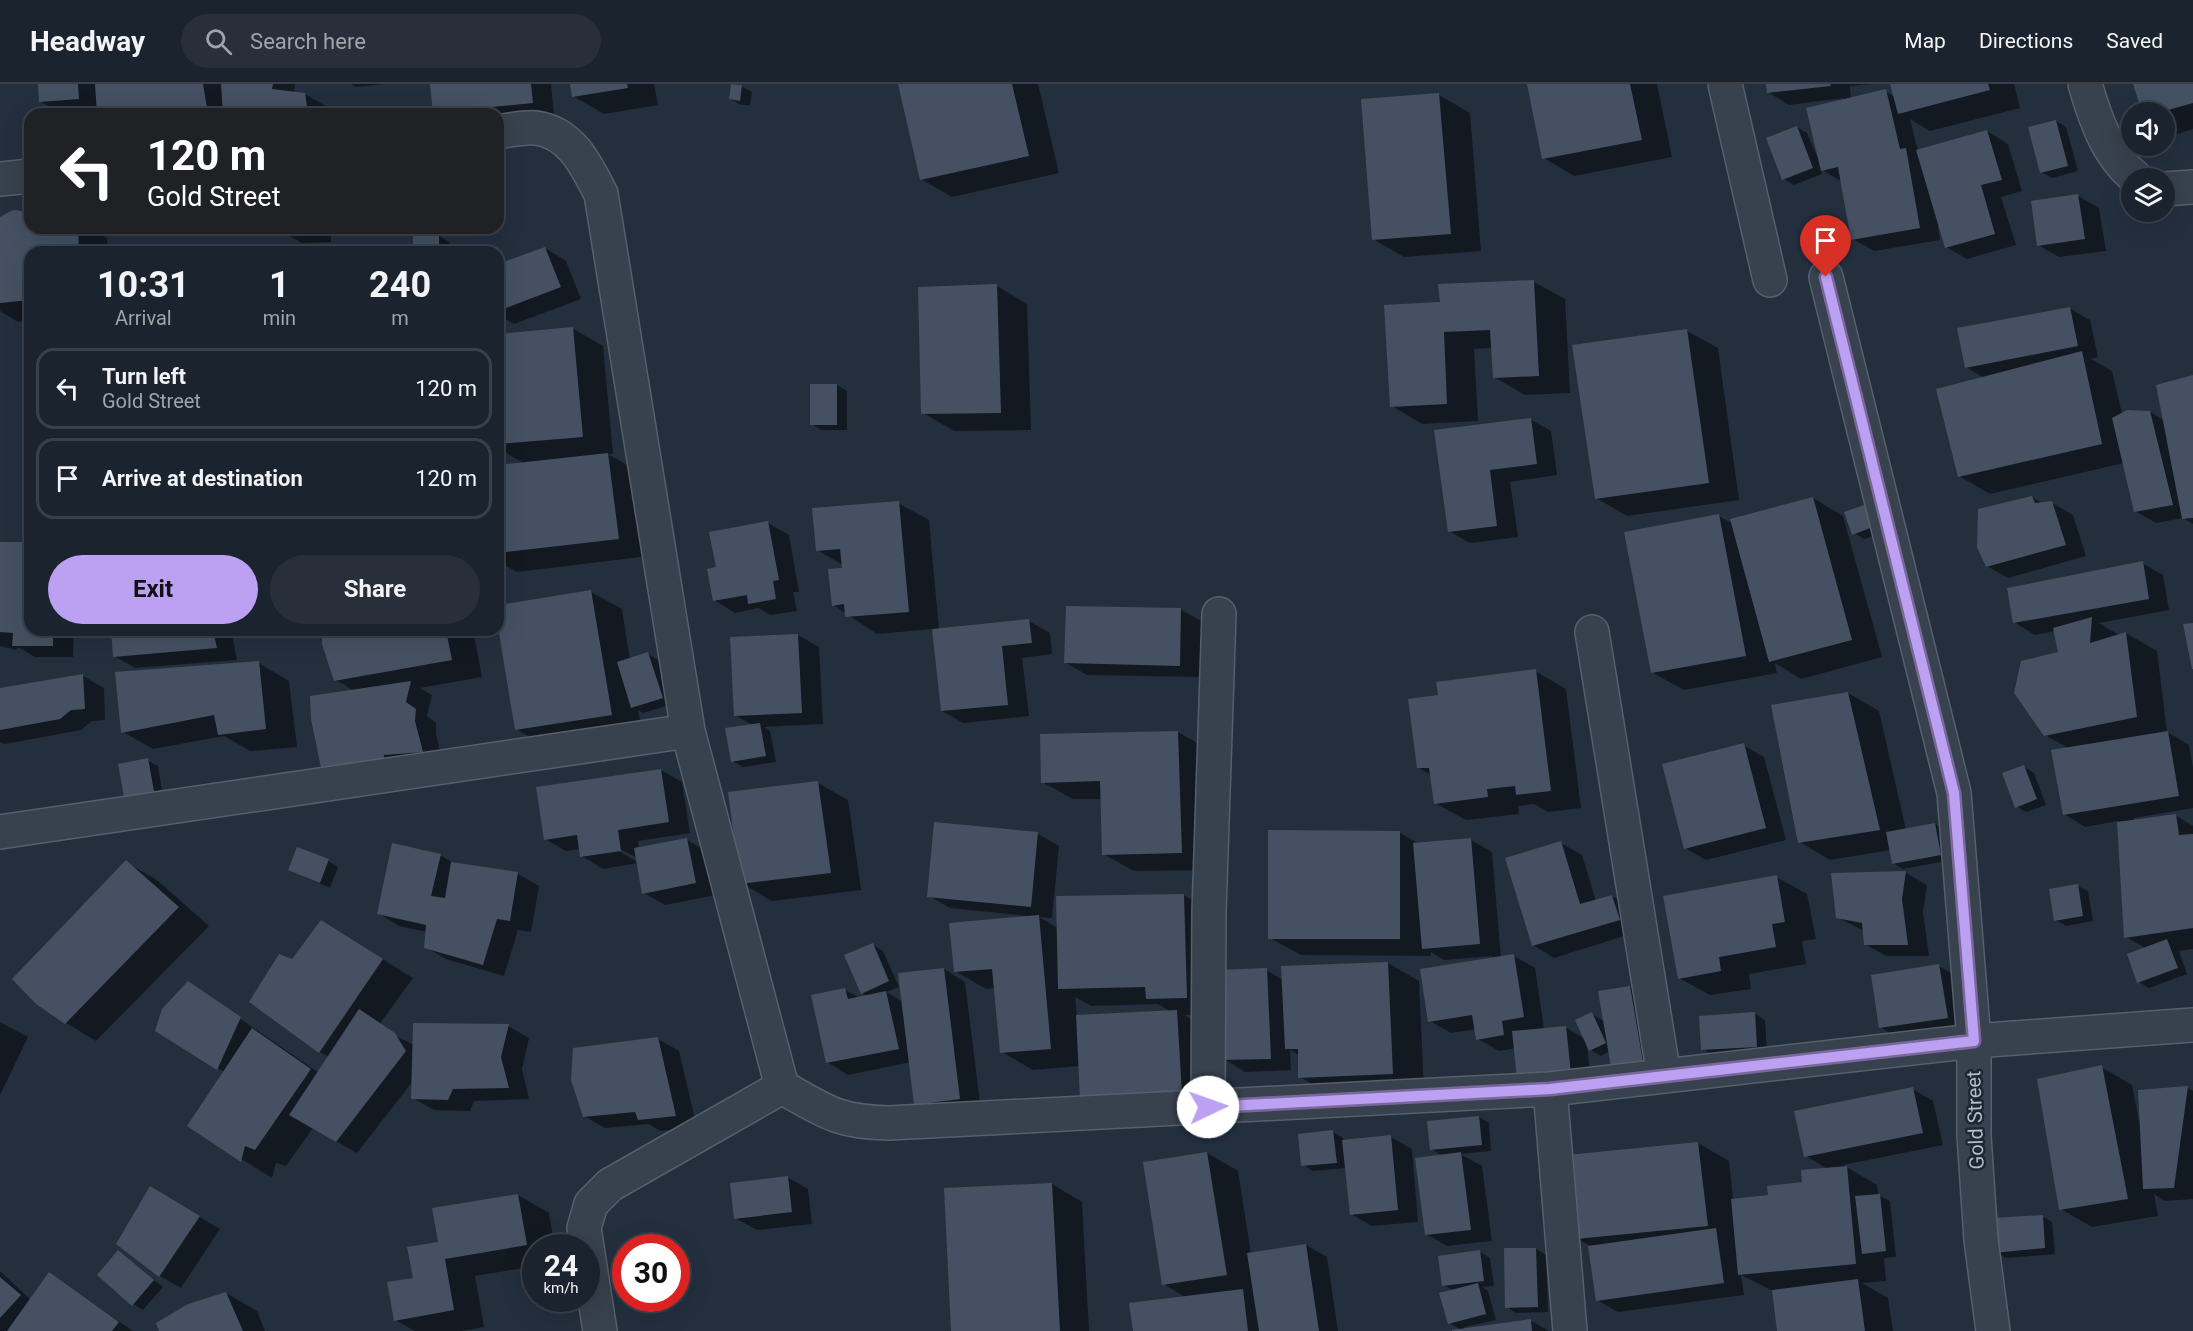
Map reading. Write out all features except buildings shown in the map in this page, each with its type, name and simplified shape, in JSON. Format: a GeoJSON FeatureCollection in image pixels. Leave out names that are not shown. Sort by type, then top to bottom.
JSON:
{"type":"FeatureCollection","features":[{"type":"Feature","properties":{"kind":"street"},"geometry":{"type":"LineString","coordinates":[[1725,84],[1770,280]]}},
{"type":"Feature","properties":{"kind":"street"},"geometry":{"type":"LineString","coordinates":[[2085,84],[2099,131],[2125,168]]}},
{"type":"Feature","properties":{"kind":"street"},"geometry":{"type":"LineString","coordinates":[[504,131],[536,128],[559,136],[580,154],[601,194],[688,731],[782,1087],[828,1113],[854,1122],[889,1123],[1550,1089],[1974,1041],[2193,1025]]}},
{"type":"Feature","properties":{"kind":"street"},"geometry":{"type":"LineString","coordinates":[[0,179],[24,177]]}},
{"type":"Feature","properties":{"kind":"street"},"geometry":{"type":"LineString","coordinates":[[2175,188],[2193,187]]}},
{"type":"Feature","properties":{"kind":"street","name":"Gold Street"},"geometry":{"type":"LineString","coordinates":[[1826,277],[1954,793],[1974,1041],[1974,1136],[1981,1240],[1993,1331]]}},
{"type":"Feature","properties":{"kind":"street"},"geometry":{"type":"LineString","coordinates":[[1208,1107],[1209,912],[1220,614]]}},
{"type":"Feature","properties":{"kind":"street"},"geometry":{"type":"LineString","coordinates":[[1592,632],[1664,1076]]}},
{"type":"Feature","properties":{"kind":"street"},"geometry":{"type":"LineString","coordinates":[[0,832],[688,731]]}},
{"type":"Feature","properties":{"kind":"street"},"geometry":{"type":"LineString","coordinates":[[600,1331],[584,1228],[591,1204],[610,1185],[782,1087]]}},
{"type":"Feature","properties":{"kind":"street"},"geometry":{"type":"LineString","coordinates":[[1550,1089],[1570,1331]]}},
{"type":"Feature","properties":{"kind":"route"},"geometry":{"type":"LineString","coordinates":[[1208,1107],[1550,1089],[1974,1041],[1954,793],[1826,277]]}}]}
